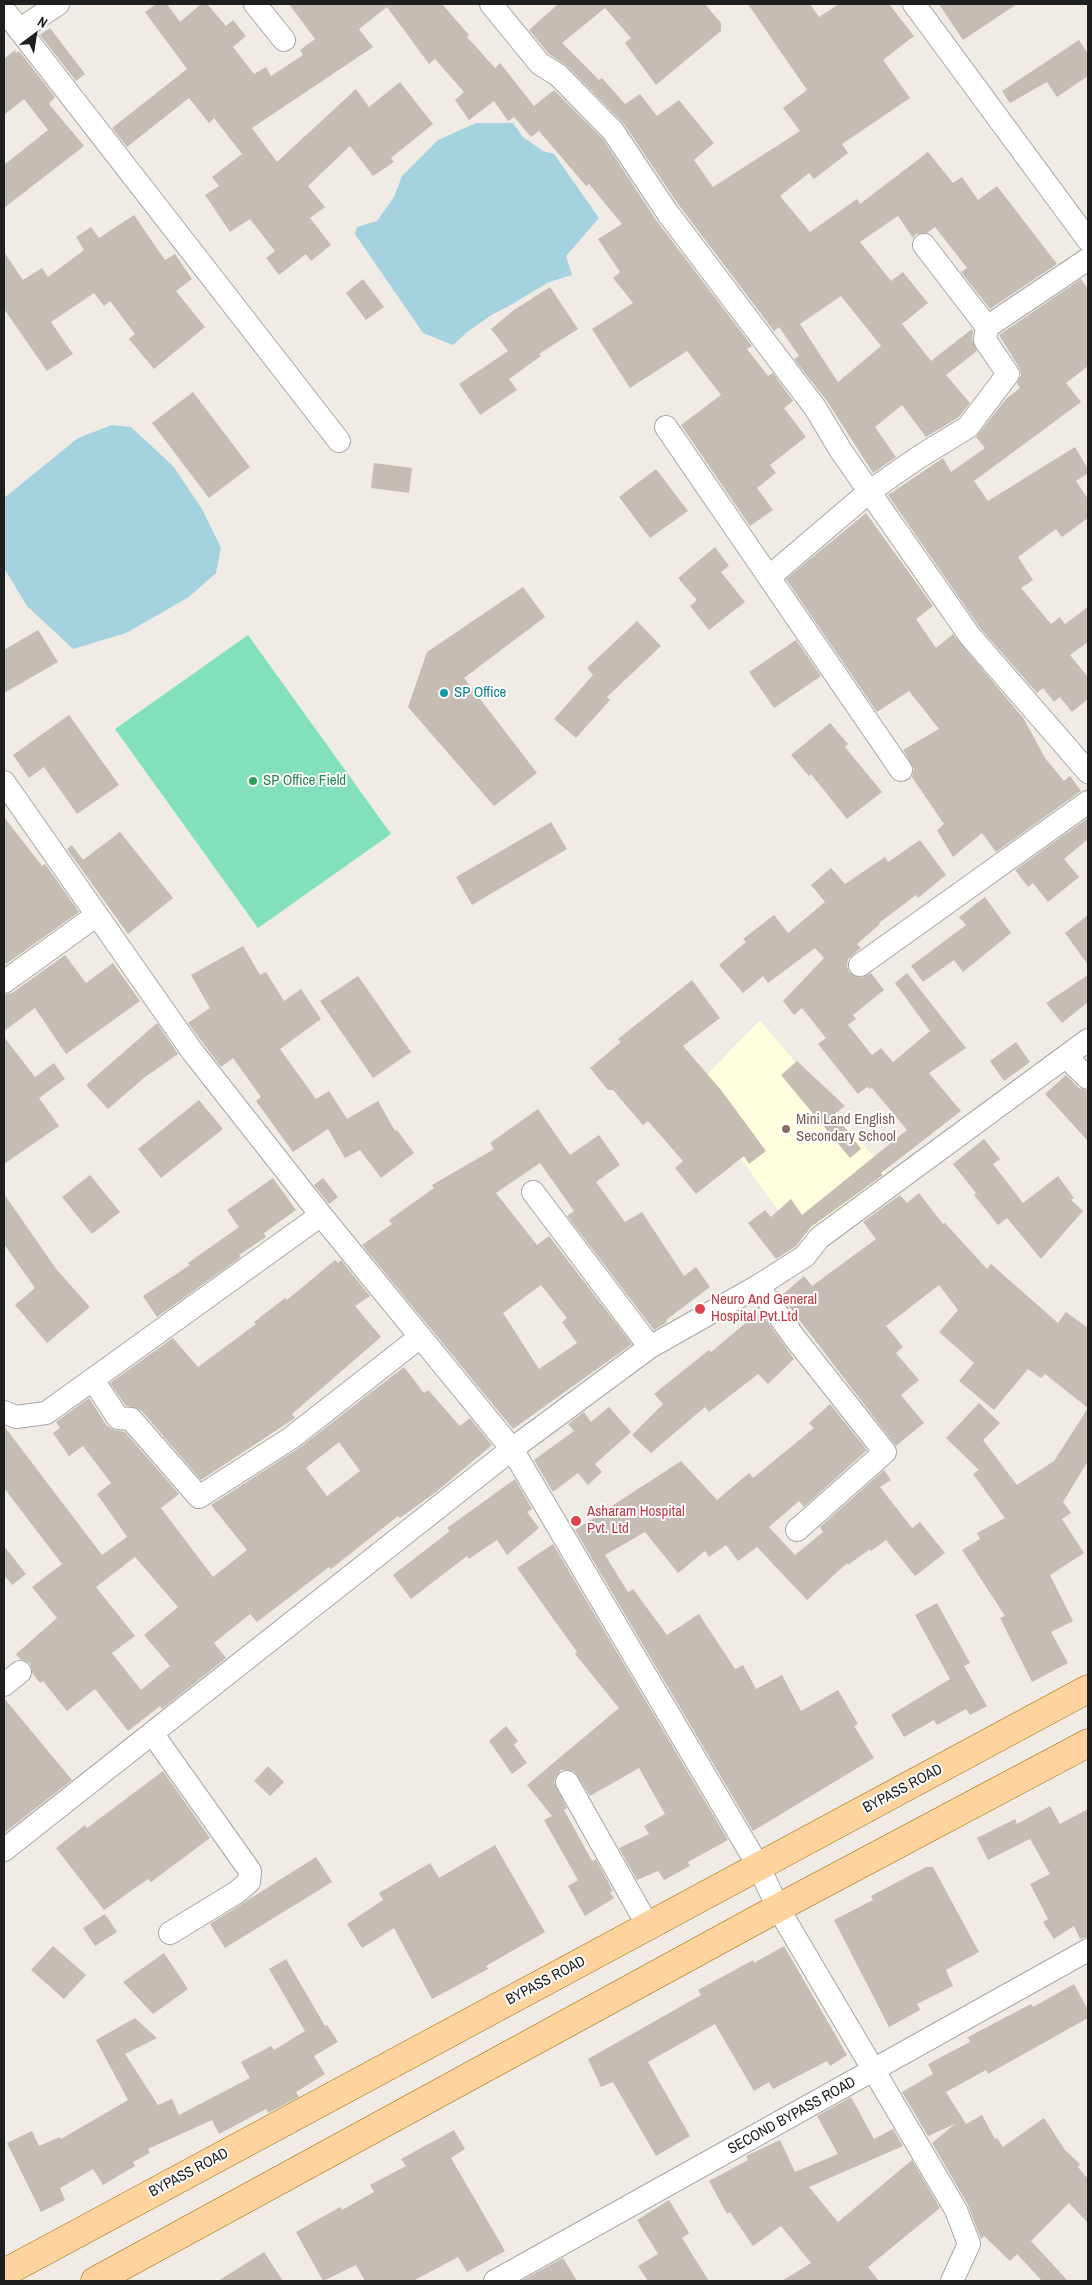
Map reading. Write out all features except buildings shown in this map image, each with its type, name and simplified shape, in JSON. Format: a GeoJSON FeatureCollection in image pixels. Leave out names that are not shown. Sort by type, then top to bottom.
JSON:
{"type":"FeatureCollection","features":[{"type":"Feature","properties":{"kind":"main road","name":"BYPASS ROAD"},"geometry":{"type":"LineString","coordinates":[[4,2273],[1088,1689]]}},
{"type":"Feature","properties":{"kind":"main road"},"geometry":{"type":"LineString","coordinates":[[95,2281],[778,1908],[1088,1743]]}},
{"type":"Feature","properties":{"kind":"street"},"geometry":{"type":"LineString","coordinates":[[19,30],[58,4]]}},
{"type":"Feature","properties":{"kind":"street"},"geometry":{"type":"LineString","coordinates":[[255,4],[284,40]]}},
{"type":"Feature","properties":{"kind":"street"},"geometry":{"type":"LineString","coordinates":[[491,4],[540,64],[558,75],[613,131],[667,212],[816,408],[841,452],[970,636],[1088,772]]}},
{"type":"Feature","properties":{"kind":"street"},"geometry":{"type":"LineString","coordinates":[[914,4],[1088,240]]}},
{"type":"Feature","properties":{"kind":"street"},"geometry":{"type":"LineString","coordinates":[[4,10],[339,441]]}},
{"type":"Feature","properties":{"kind":"street"},"geometry":{"type":"LineString","coordinates":[[769,577],[870,491],[919,457],[968,427],[1008,374],[985,340],[987,327],[924,245]]}},
{"type":"Feature","properties":{"kind":"street"},"geometry":{"type":"LineString","coordinates":[[987,327],[1088,260]]}},
{"type":"Feature","properties":{"kind":"street"},"geometry":{"type":"LineString","coordinates":[[666,427],[901,770]]}},
{"type":"Feature","properties":{"kind":"street"},"geometry":{"type":"LineString","coordinates":[[4,782],[192,1051],[321,1215],[512,1449],[759,1867],[778,1908],[956,2210],[969,2244],[952,2281]]}},
{"type":"Feature","properties":{"kind":"street"},"geometry":{"type":"LineString","coordinates":[[860,964],[1088,802]]}},
{"type":"Feature","properties":{"kind":"street"},"geometry":{"type":"LineString","coordinates":[[4,982],[97,914]]}},
{"type":"Feature","properties":{"kind":"street"},"geometry":{"type":"LineString","coordinates":[[4,1850],[512,1449],[650,1347],[758,1286],[805,1256],[819,1238],[1088,1040]]}},
{"type":"Feature","properties":{"kind":"street"},"geometry":{"type":"LineString","coordinates":[[1066,1057],[1088,1078]]}},
{"type":"Feature","properties":{"kind":"street"},"geometry":{"type":"LineString","coordinates":[[533,1192],[650,1347]]}},
{"type":"Feature","properties":{"kind":"street"},"geometry":{"type":"LineString","coordinates":[[4,1412],[16,1417],[46,1413],[321,1215]]}},
{"type":"Feature","properties":{"kind":"street"},"geometry":{"type":"LineString","coordinates":[[758,1286],[794,1337],[885,1452],[797,1530]]}},
{"type":"Feature","properties":{"kind":"street"},"geometry":{"type":"LineString","coordinates":[[93,1380],[118,1418],[131,1419],[199,1497],[290,1438],[420,1337]]}},
{"type":"Feature","properties":{"kind":"street"},"geometry":{"type":"LineString","coordinates":[[152,1732],[250,1871],[249,1882],[237,1892],[170,1933]]}},
{"type":"Feature","properties":{"kind":"street"},"geometry":{"type":"LineString","coordinates":[[567,1782],[648,1926]]}},
{"type":"Feature","properties":{"kind":"street","name":"SECOND BYPASS ROAD"},"geometry":{"type":"LineString","coordinates":[[495,2281],[1088,1950]]}},
{"type":"Feature","properties":{"kind":"shaded area","name":"Mini Land English Secondary School"},"geometry":{"type":"Polygon","coordinates":[[[760,1020],[892,1179],[806,1245],[775,1206],[692,1090],[760,1020]]]}},
{"type":"Feature","properties":{"kind":"green space","name":"SP Office Field"},"geometry":{"type":"Polygon","coordinates":[[[248,635],[391,834],[258,928],[115,729],[248,635]]]}},
{"type":"Feature","properties":{"kind":"water"},"geometry":{"type":"Polygon","coordinates":[[[476,123],[513,123],[523,137],[543,151],[554,154],[599,218],[566,256],[572,275],[549,282],[493,314],[467,332],[453,345],[423,333],[355,234],[357,227],[377,221],[394,197],[402,176],[438,140],[476,123]]]}},
{"type":"Feature","properties":{"kind":"water"},"geometry":{"type":"Polygon","coordinates":[[[112,425],[131,427],[173,466],[202,509],[221,548],[216,573],[189,597],[126,633],[73,649],[27,606],[4,568],[4,498],[78,438],[112,425]]]}},
{"type":"Feature","properties":{"kind":"place","name":"SP Office"},"geometry":{"type":"Point","coordinates":[444,693]}},
{"type":"Feature","properties":{"kind":"place","name":"SP Office Field"},"geometry":{"type":"Point","coordinates":[253,781]}},
{"type":"Feature","properties":{"kind":"place","name":"Mini Land English Secondary School"},"geometry":{"type":"Point","coordinates":[786,1129]}},
{"type":"Feature","properties":{"kind":"place","name":"Neuro And General Hospital Pvt.Ltd"},"geometry":{"type":"Point","coordinates":[700,1309]}},
{"type":"Feature","properties":{"kind":"place","name":"Asharam Hospital Pvt. Ltd"},"geometry":{"type":"Point","coordinates":[576,1521]}}]}
